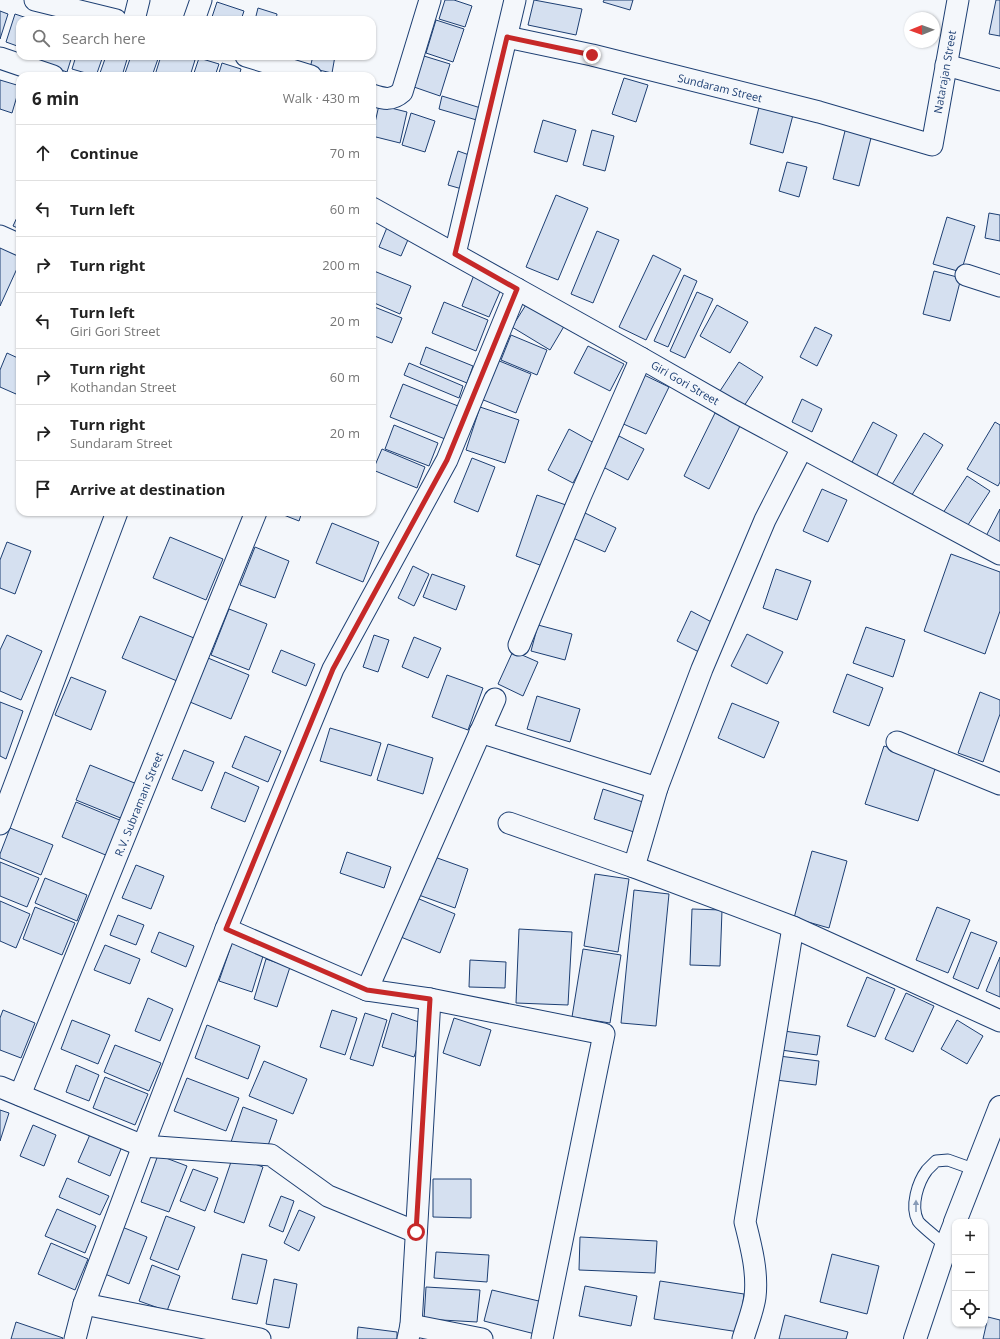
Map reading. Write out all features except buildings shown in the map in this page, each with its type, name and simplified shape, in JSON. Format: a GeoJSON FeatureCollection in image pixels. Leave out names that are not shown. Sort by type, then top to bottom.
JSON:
{"type":"FeatureCollection","features":[{"type":"Feature","properties":{"kind":"main road"},"geometry":{"type":"LineString","coordinates":[[956,1219],[1000,1107]]}},
{"type":"Feature","properties":{"kind":"main road"},"geometry":{"type":"LineString","coordinates":[[915,1339],[952,1230]]}},
{"type":"Feature","properties":{"kind":"street"},"geometry":{"type":"LineString","coordinates":[[35,0],[100,16]]}},
{"type":"Feature","properties":{"kind":"street"},"geometry":{"type":"LineString","coordinates":[[135,16],[139,0]]}},
{"type":"Feature","properties":{"kind":"street"},"geometry":{"type":"LineString","coordinates":[[195,16],[201,0]]}},
{"type":"Feature","properties":{"kind":"street"},"geometry":{"type":"LineString","coordinates":[[376,96],[382,98],[396,98],[402,92],[430,0]]}},
{"type":"Feature","properties":{"kind":"street"},"geometry":{"type":"LineString","coordinates":[[455,254],[516,0]]}},
{"type":"Feature","properties":{"kind":"street","name":"Natarajan Street"},"geometry":{"type":"LineString","coordinates":[[932,145],[958,0]]}},
{"type":"Feature","properties":{"kind":"street","name":"Sundaram Street"},"geometry":{"type":"LineString","coordinates":[[507,37],[592,55],[819,112],[932,145]]}},
{"type":"Feature","properties":{"kind":"street"},"geometry":{"type":"LineString","coordinates":[[0,58],[41,72]]}},
{"type":"Feature","properties":{"kind":"street"},"geometry":{"type":"LineString","coordinates":[[259,60],[297,72]]}},
{"type":"Feature","properties":{"kind":"street"},"geometry":{"type":"LineString","coordinates":[[946,66],[1000,80]]}},
{"type":"Feature","properties":{"kind":"street","name":"Giri Gori Street"},"geometry":{"type":"LineString","coordinates":[[376,214],[455,254],[734,411],[1000,554]]}},
{"type":"Feature","properties":{"kind":"street"},"geometry":{"type":"LineString","coordinates":[[0,236],[16,243]]}},
{"type":"Feature","properties":{"kind":"street"},"geometry":{"type":"LineString","coordinates":[[966,275],[1000,286]]}},
{"type":"Feature","properties":{"kind":"street"},"geometry":{"type":"LineString","coordinates":[[75,1339],[84,1304],[226,929],[333,669],[447,460],[517,289]]}},
{"type":"Feature","properties":{"kind":"street"},"geometry":{"type":"LineString","coordinates":[[519,645],[580,497],[641,358]]}},
{"type":"Feature","properties":{"kind":"street"},"geometry":{"type":"LineString","coordinates":[[634,867],[657,788],[705,662],[765,520],[802,448]]}},
{"type":"Feature","properties":{"kind":"street"},"geometry":{"type":"LineString","coordinates":[[0,824],[116,516]]}},
{"type":"Feature","properties":{"kind":"street","name":"R.V. Subramani Street"},"geometry":{"type":"LineString","coordinates":[[20,1095],[254,516]]}},
{"type":"Feature","properties":{"kind":"street"},"geometry":{"type":"LineString","coordinates":[[367,990],[495,699]]}},
{"type":"Feature","properties":{"kind":"street"},"geometry":{"type":"LineString","coordinates":[[480,732],[657,788]]}},
{"type":"Feature","properties":{"kind":"street"},"geometry":{"type":"LineString","coordinates":[[897,742],[1000,784]]}},
{"type":"Feature","properties":{"kind":"street"},"geometry":{"type":"LineString","coordinates":[[509,824],[634,867],[793,927],[1000,1021]]}},
{"type":"Feature","properties":{"kind":"street"},"geometry":{"type":"LineString","coordinates":[[743,1339],[755,1297],[755,1272],[752,1247],[745,1222],[793,927]]}},
{"type":"Feature","properties":{"kind":"street"},"geometry":{"type":"LineString","coordinates":[[226,929],[367,990],[430,999],[604,1034],[542,1339]]}},
{"type":"Feature","properties":{"kind":"street"},"geometry":{"type":"LineString","coordinates":[[430,999],[410,1332],[482,1339]]}},
{"type":"Feature","properties":{"kind":"street"},"geometry":{"type":"LineString","coordinates":[[0,1087],[143,1146],[271,1156],[328,1196],[416,1232]]}},
{"type":"Feature","properties":{"kind":"street"},"geometry":{"type":"LineString","coordinates":[[84,1304],[260,1339]]}},
{"type":"Feature","properties":{"kind":"lane"},"geometry":{"type":"LineString","coordinates":[[946,1246],[918,1222],[915,1211],[916,1198],[920,1183],[928,1169],[936,1161],[948,1160],[976,1170]]}},
{"type":"Feature","properties":{"kind":"route"},"geometry":{"type":"LineString","coordinates":[[416,1232],[430,999],[367,990],[226,929],[333,669],[447,460],[517,289],[455,254],[507,37],[592,55]]}}]}
